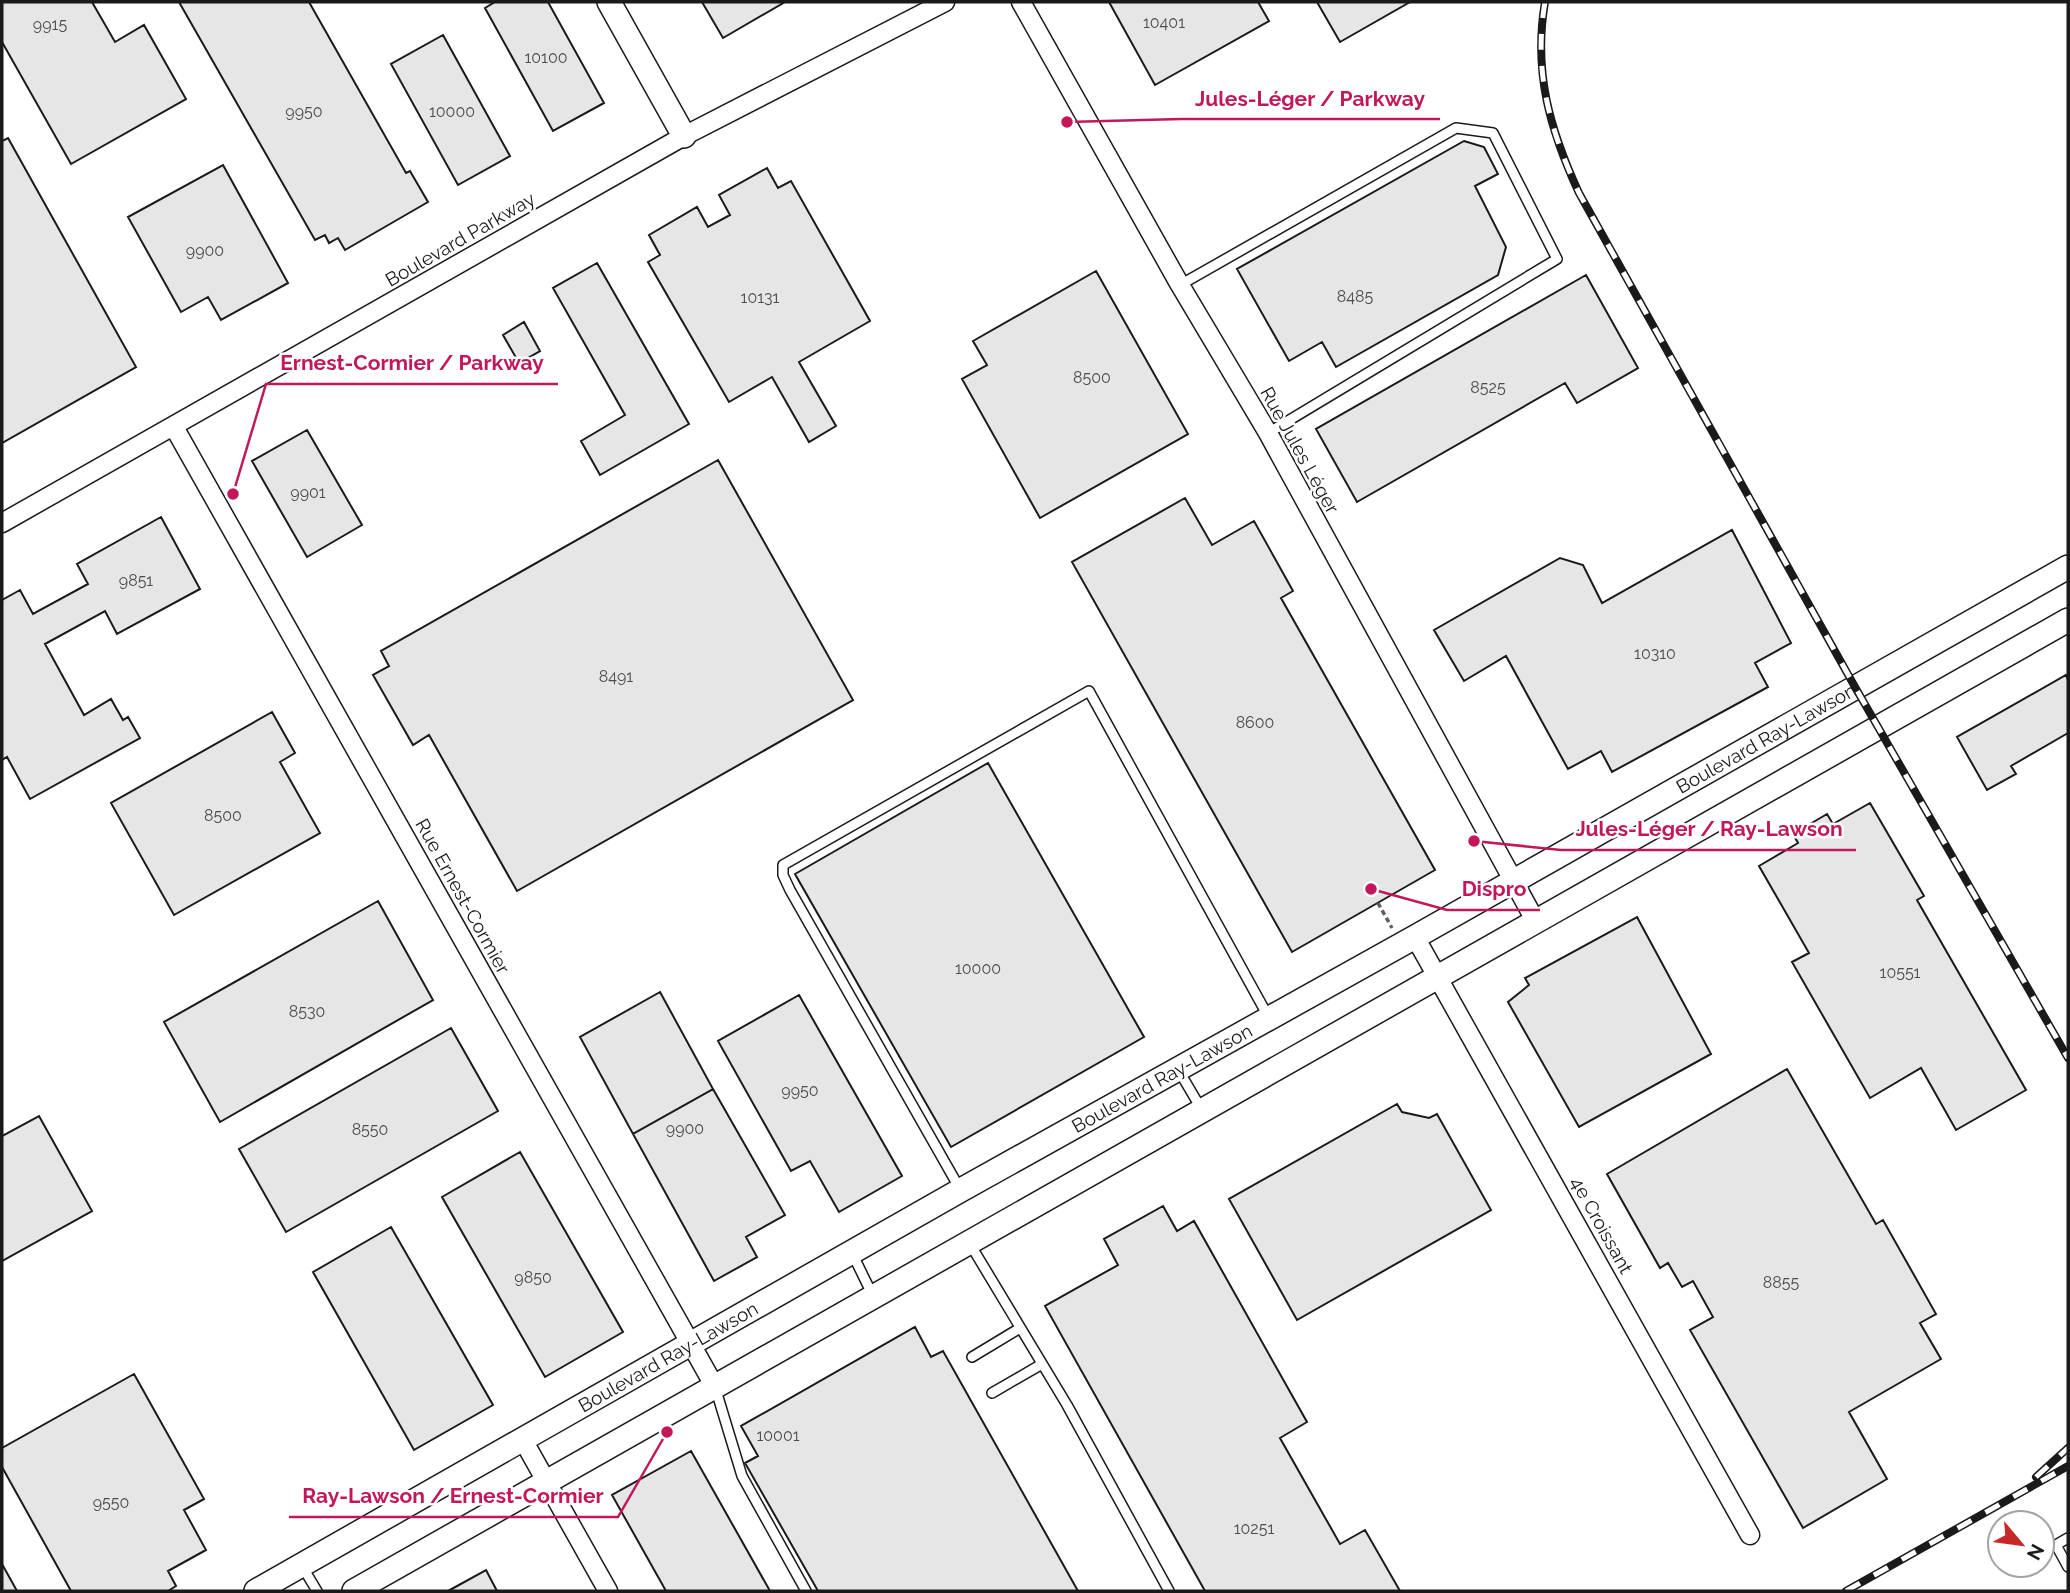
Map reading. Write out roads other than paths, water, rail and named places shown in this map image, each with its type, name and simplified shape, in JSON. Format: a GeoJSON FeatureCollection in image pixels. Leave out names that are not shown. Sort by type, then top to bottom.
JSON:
{"type":"FeatureCollection","features":[{"type":"Feature","properties":{"kind":"street"},"geometry":{"type":"LineString","coordinates":[[610,2],[684,136]]}},
{"type":"Feature","properties":{"kind":"street","name":"Boulevard Parkway"},"geometry":{"type":"LineString","coordinates":[[2,523],[684,136],[944,2]]}},
{"type":"Feature","properties":{"kind":"street","name":"Rue Jules Léger"},"geometry":{"type":"LineString","coordinates":[[1021,2],[1180,285],[1268,433],[1536,922]]}},
{"type":"Feature","properties":{"kind":"street","name":"Rue Ernest-Cormier"},"geometry":{"type":"LineString","coordinates":[[174,427],[715,1387]]}},
{"type":"Feature","properties":{"kind":"street","name":"Boulevard Ray-Lawson"},"geometry":{"type":"LineString","coordinates":[[256,1591],[2068,567]]}},
{"type":"Feature","properties":{"kind":"street"},"geometry":{"type":"LineString","coordinates":[[354,1591],[2068,620]]}},
{"type":"Feature","properties":{"kind":"street","name":"4e Croissant"},"geometry":{"type":"LineString","coordinates":[[1408,941],[1451,999],[1750,1535]]}},
{"type":"Feature","properties":{"kind":"street"},"geometry":{"type":"LineString","coordinates":[[523,1440],[608,1591]]}},
{"type":"Feature","properties":{"kind":"lane"},"geometry":{"type":"LineString","coordinates":[[1180,285],[1456,128],[1493,133],[1557,259],[1268,433]]}},
{"type":"Feature","properties":{"kind":"lane"},"geometry":{"type":"LineString","coordinates":[[961,1191],[790,890],[783,875],[783,865],[1089,691],[1269,1018]]}},
{"type":"Feature","properties":{"kind":"lane"},"geometry":{"type":"LineString","coordinates":[[1178,1069],[1202,1111]]}},
{"type":"Feature","properties":{"kind":"lane"},"geometry":{"type":"LineString","coordinates":[[970,1244],[1042,1364],[1169,1591]]}},
{"type":"Feature","properties":{"kind":"lane"},"geometry":{"type":"LineString","coordinates":[[852,1253],[873,1297]]}},
{"type":"Feature","properties":{"kind":"lane"},"geometry":{"type":"LineString","coordinates":[[972,1357],[1020,1328]]}},
{"type":"Feature","properties":{"kind":"lane"},"geometry":{"type":"LineString","coordinates":[[992,1393],[1042,1364]]}},
{"type":"Feature","properties":{"kind":"lane"},"geometry":{"type":"LineString","coordinates":[[715,1387],[742,1476],[806,1591]]}},
{"type":"Feature","properties":{"kind":"lane"},"geometry":{"type":"LineString","coordinates":[[2068,1538],[2056,1545],[2068,1567]]}},
{"type":"Feature","properties":{"kind":"lane"},"geometry":{"type":"LineString","coordinates":[[301,1565],[317,1591]]}},
{"type":"Feature","properties":{"kind":"railway"},"geometry":{"type":"LineString","coordinates":[[1545,2],[1541,53],[1547,100],[1552,123],[1579,193],[1855,687],[2068,1058]]}},
{"type":"Feature","properties":{"kind":"railway"},"geometry":{"type":"LineString","coordinates":[[2036,1477],[2068,1448]]}},
{"type":"Feature","properties":{"kind":"railway"},"geometry":{"type":"LineString","coordinates":[[1846,1591],[2068,1466]]}},
{"type":"Feature","properties":{"kind":"place","name":"Jules-Léger / Parkway"},"geometry":{"type":"Point","coordinates":[1067,122]}},
{"type":"Feature","properties":{"kind":"place","name":"Ernest-Cormier / Parkway"},"geometry":{"type":"Point","coordinates":[233,494]}},
{"type":"Feature","properties":{"kind":"place","name":"Jules-Léger / Ray-Lawson"},"geometry":{"type":"Point","coordinates":[1474,841]}},
{"type":"Feature","properties":{"kind":"place","name":"Dispro"},"geometry":{"type":"Point","coordinates":[1371,889]}},
{"type":"Feature","properties":{"kind":"place","name":"Ray-Lawson / Ernest-Cormier"},"geometry":{"type":"Point","coordinates":[667,1432]}}]}
